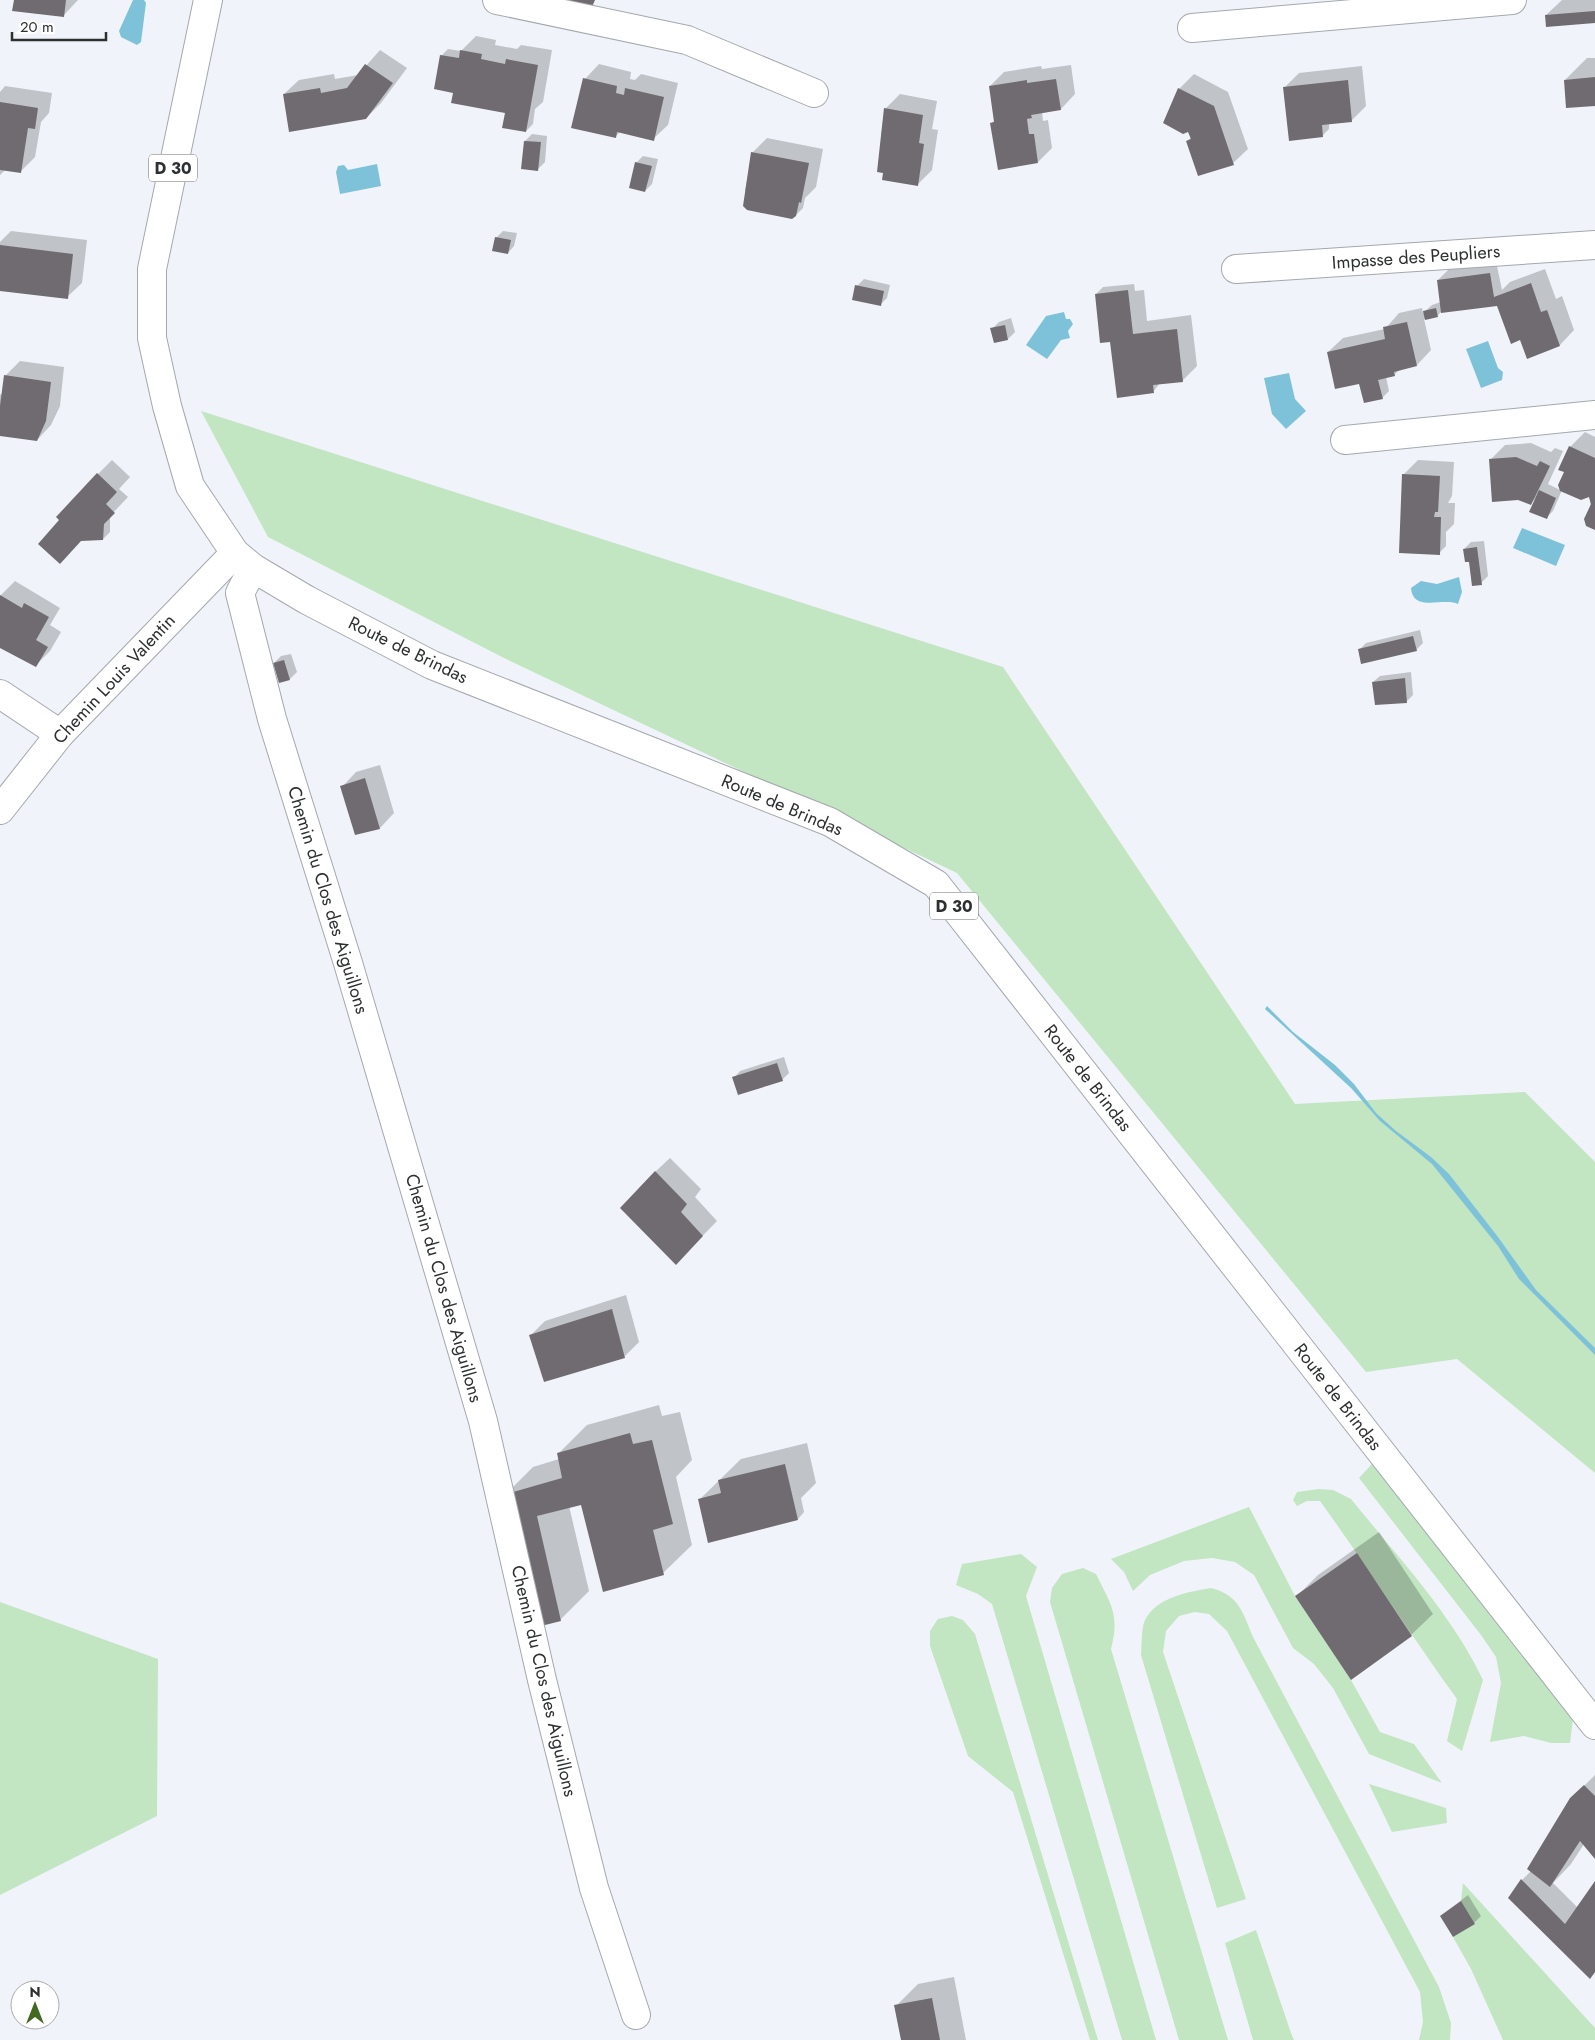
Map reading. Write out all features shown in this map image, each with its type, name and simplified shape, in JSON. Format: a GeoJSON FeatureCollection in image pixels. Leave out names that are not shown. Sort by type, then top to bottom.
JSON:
{"type":"FeatureCollection","features":[{"type":"Feature","properties":{"kind":"street","name":"Route de Brindas"},"geometry":{"type":"LineString","coordinates":[[208,0],[152,269],[152,338],[167,406],[190,486],[244,560],[307,600],[432,666],[830,822],[936,884],[1595,1725]]}},
{"type":"Feature","properties":{"kind":"street"},"geometry":{"type":"LineString","coordinates":[[498,0],[687,40],[814,92]]}},
{"type":"Feature","properties":{"kind":"street"},"geometry":{"type":"LineString","coordinates":[[1192,28],[1512,0]]}},
{"type":"Feature","properties":{"kind":"street","name":"Impasse des Peupliers"},"geometry":{"type":"LineString","coordinates":[[1236,269],[1595,245]]}},
{"type":"Feature","properties":{"kind":"street"},"geometry":{"type":"LineString","coordinates":[[1345,440],[1595,415]]}},
{"type":"Feature","properties":{"kind":"street","name":"Chemin Louis Valentin"},"geometry":{"type":"LineString","coordinates":[[0,810],[60,734],[244,560]]}},
{"type":"Feature","properties":{"kind":"street","name":"Chemin du Clos des Aiguillons"},"geometry":{"type":"LineString","coordinates":[[244,560],[240,593],[272,719],[348,963],[483,1421],[542,1680],[594,1888],[636,2016]]}},
{"type":"Feature","properties":{"kind":"street"},"geometry":{"type":"LineString","coordinates":[[0,694],[60,734]]}},
{"type":"Feature","properties":{"kind":"green space"},"geometry":{"type":"Polygon","coordinates":[[[201,411],[1003,667],[1295,1104],[1525,1092],[1595,1162],[1595,1473],[1457,1359],[1366,1372],[957,873],[504,658],[268,537],[201,411]]]}},
{"type":"Feature","properties":{"kind":"green space"},"geometry":{"type":"Polygon","coordinates":[[[1372,1464],[1573,1719],[1570,1743],[1551,1743],[1524,1736],[1490,1742],[1501,1683],[1496,1657],[1359,1478],[1372,1464]]]}},
{"type":"Feature","properties":{"kind":"green space"},"geometry":{"type":"Polygon","coordinates":[[[1319,1489],[1333,1490],[1351,1499],[1439,1608],[1470,1655],[1483,1680],[1462,1751],[1447,1741],[1457,1699],[1320,1501],[1307,1501],[1297,1506],[1293,1500],[1297,1492],[1319,1489]]]}},
{"type":"Feature","properties":{"kind":"green space"},"geometry":{"type":"Polygon","coordinates":[[[1249,1507],[1295,1596],[1351,1680],[1380,1732],[1414,1744],[1442,1783],[1369,1754],[1333,1688],[1314,1664],[1293,1648],[1254,1575],[1235,1562],[1212,1558],[1184,1561],[1150,1575],[1133,1591],[1124,1572],[1111,1559],[1249,1507]]]}},
{"type":"Feature","properties":{"kind":"green space"},"geometry":{"type":"Polygon","coordinates":[[[1021,1554],[1037,1567],[1026,1596],[1156,2040],[1122,2040],[992,1604],[978,1594],[956,1585],[962,1564],[1021,1554]]]}},
{"type":"Feature","properties":{"kind":"green space"},"geometry":{"type":"Polygon","coordinates":[[[1083,1568],[1096,1574],[1110,1602],[1115,1627],[1111,1649],[1228,2040],[1179,2040],[1050,1602],[1052,1588],[1062,1574],[1083,1568]]]}},
{"type":"Feature","properties":{"kind":"green space"},"geometry":{"type":"Polygon","coordinates":[[[1211,1588],[1228,1595],[1243,1614],[1254,1639],[1439,1987],[1451,2023],[1450,2040],[1419,2040],[1423,2022],[1420,1992],[1227,1631],[1209,1614],[1195,1612],[1179,1616],[1166,1631],[1163,1652],[1246,1899],[1217,1908],[1141,1655],[1142,1632],[1145,1620],[1150,1612],[1174,1597],[1211,1588]]]}},
{"type":"Feature","properties":{"kind":"green space"},"geometry":{"type":"Polygon","coordinates":[[[0,1602],[158,1659],[157,1816],[0,1895],[0,1602]]]}},
{"type":"Feature","properties":{"kind":"green space"},"geometry":{"type":"Polygon","coordinates":[[[952,1616],[963,1620],[975,1634],[1098,2040],[1090,2040],[1013,1792],[968,1756],[930,1646],[930,1631],[938,1619],[952,1616]]]}},
{"type":"Feature","properties":{"kind":"green space"},"geometry":{"type":"Polygon","coordinates":[[[1369,1784],[1446,1808],[1447,1823],[1392,1832],[1369,1784]]]}},
{"type":"Feature","properties":{"kind":"green space"},"geometry":{"type":"Polygon","coordinates":[[[1463,1883],[1595,2028],[1595,2040],[1503,2040],[1471,1969],[1453,1937],[1475,1924],[1461,1901],[1463,1883]]]}},
{"type":"Feature","properties":{"kind":"green space"},"geometry":{"type":"Polygon","coordinates":[[[1256,1930],[1294,2040],[1253,2040],[1225,1943],[1256,1930]]]}},
{"type":"Feature","properties":{"kind":"water"},"geometry":{"type":"Polygon","coordinates":[[[133,0],[144,0],[146,3],[141,42],[137,45],[121,37],[119,31],[133,0]]]}},
{"type":"Feature","properties":{"kind":"water"},"geometry":{"type":"Polygon","coordinates":[[[377,164],[381,186],[340,194],[336,172],[338,166],[344,165],[348,170],[377,164]]]}},
{"type":"Feature","properties":{"kind":"water"},"geometry":{"type":"Polygon","coordinates":[[[1064,312],[1066,319],[1070,319],[1073,324],[1068,331],[1070,338],[1061,340],[1047,359],[1026,345],[1046,316],[1064,312]]]}},
{"type":"Feature","properties":{"kind":"water"},"geometry":{"type":"Polygon","coordinates":[[[1488,341],[1498,368],[1503,372],[1502,380],[1481,388],[1466,349],[1488,341]]]}},
{"type":"Feature","properties":{"kind":"water"},"geometry":{"type":"Polygon","coordinates":[[[1289,373],[1295,399],[1306,411],[1286,429],[1272,414],[1264,378],[1289,373]]]}},
{"type":"Feature","properties":{"kind":"water"},"geometry":{"type":"Polygon","coordinates":[[[1522,528],[1565,545],[1556,566],[1513,548],[1522,528]]]}},
{"type":"Feature","properties":{"kind":"water"},"geometry":{"type":"Polygon","coordinates":[[[1459,577],[1462,592],[1458,604],[1452,602],[1423,602],[1413,596],[1411,588],[1421,581],[1437,584],[1459,577]]]}},
{"type":"Feature","properties":{"kind":"water"},"geometry":{"type":"Polygon","coordinates":[[[1267,1006],[1293,1032],[1335,1065],[1354,1084],[1376,1113],[1396,1131],[1431,1157],[1449,1174],[1536,1290],[1595,1348],[1595,1355],[1519,1279],[1498,1246],[1432,1164],[1380,1121],[1351,1088],[1265,1009],[1267,1006]]]}},
{"type":"Feature","properties":{"kind":"building"},"geometry":{"type":"Polygon","coordinates":[[[14,0],[66,0],[64,17],[12,11],[14,0]]]}},
{"type":"Feature","properties":{"kind":"building"},"geometry":{"type":"Polygon","coordinates":[[[562,0],[595,0],[592,7],[562,0]]]}},
{"type":"Feature","properties":{"kind":"building"},"geometry":{"type":"Polygon","coordinates":[[[1595,11],[1595,23],[1546,27],[1545,15],[1595,11]]]}},
{"type":"Feature","properties":{"kind":"building"},"geometry":{"type":"Polygon","coordinates":[[[460,50],[482,54],[481,59],[505,64],[506,59],[538,65],[526,132],[502,128],[505,113],[451,103],[453,93],[434,89],[440,55],[459,58],[460,50]]]}},
{"type":"Feature","properties":{"kind":"building"},"geometry":{"type":"Polygon","coordinates":[[[365,64],[393,83],[366,119],[289,132],[283,94],[320,88],[321,93],[347,88],[365,64]]]}},
{"type":"Feature","properties":{"kind":"building"},"geometry":{"type":"Polygon","coordinates":[[[1595,77],[1595,106],[1566,108],[1564,80],[1595,77]]]}},
{"type":"Feature","properties":{"kind":"building"},"geometry":{"type":"Polygon","coordinates":[[[583,78],[617,86],[616,93],[624,95],[625,88],[664,97],[654,141],[617,132],[616,138],[571,128],[583,78]]]}},
{"type":"Feature","properties":{"kind":"building"},"geometry":{"type":"Polygon","coordinates":[[[1056,79],[1061,110],[1031,115],[1032,118],[1027,119],[1029,134],[1034,134],[1038,163],[998,170],[990,123],[994,122],[989,86],[1027,80],[1027,83],[1056,79]]]}},
{"type":"Feature","properties":{"kind":"building"},"geometry":{"type":"Polygon","coordinates":[[[1348,80],[1352,122],[1322,125],[1323,137],[1289,141],[1283,87],[1348,80]]]}},
{"type":"Feature","properties":{"kind":"building"},"geometry":{"type":"Polygon","coordinates":[[[1178,88],[1214,106],[1234,165],[1198,176],[1186,141],[1191,139],[1188,132],[1183,134],[1163,123],[1178,88]]]}},
{"type":"Feature","properties":{"kind":"building"},"geometry":{"type":"Polygon","coordinates":[[[0,102],[38,108],[35,129],[28,128],[21,173],[0,170],[0,102]]]}},
{"type":"Feature","properties":{"kind":"building"},"geometry":{"type":"Polygon","coordinates":[[[884,108],[923,115],[919,143],[924,144],[918,186],[882,180],[883,173],[877,172],[884,108]]]}},
{"type":"Feature","properties":{"kind":"building"},"geometry":{"type":"Polygon","coordinates":[[[524,141],[541,142],[538,171],[521,169],[524,141]]]}},
{"type":"Feature","properties":{"kind":"building"},"geometry":{"type":"Polygon","coordinates":[[[751,152],[809,163],[801,203],[799,202],[796,216],[792,219],[747,210],[743,206],[751,152]]]}},
{"type":"Feature","properties":{"kind":"building"},"geometry":{"type":"Polygon","coordinates":[[[635,162],[652,166],[645,192],[629,188],[635,162]]]}},
{"type":"Feature","properties":{"kind":"building"},"geometry":{"type":"Polygon","coordinates":[[[495,237],[511,240],[508,254],[492,251],[495,237]]]}},
{"type":"Feature","properties":{"kind":"building"},"geometry":{"type":"Polygon","coordinates":[[[0,245],[73,254],[68,299],[0,291],[0,245]]]}},
{"type":"Feature","properties":{"kind":"building"},"geometry":{"type":"Polygon","coordinates":[[[1490,273],[1494,297],[1531,283],[1541,312],[1547,310],[1560,346],[1527,359],[1520,340],[1511,344],[1497,306],[1441,313],[1437,280],[1490,273]]]}},
{"type":"Feature","properties":{"kind":"building"},"geometry":{"type":"Polygon","coordinates":[[[855,285],[884,291],[881,306],[852,300],[855,285]]]}},
{"type":"Feature","properties":{"kind":"building"},"geometry":{"type":"Polygon","coordinates":[[[1128,290],[1133,334],[1177,329],[1183,382],[1153,385],[1154,393],[1117,398],[1110,342],[1100,343],[1095,294],[1128,290]]]}},
{"type":"Feature","properties":{"kind":"building"},"geometry":{"type":"Polygon","coordinates":[[[1436,308],[1438,317],[1425,320],[1423,311],[1436,308]]]}},
{"type":"Feature","properties":{"kind":"building"},"geometry":{"type":"Polygon","coordinates":[[[1407,322],[1417,366],[1394,372],[1395,376],[1378,380],[1383,399],[1364,403],[1359,384],[1335,389],[1327,352],[1385,339],[1383,327],[1407,322]]]}},
{"type":"Feature","properties":{"kind":"building"},"geometry":{"type":"Polygon","coordinates":[[[1005,325],[1008,340],[994,343],[990,328],[1005,325]]]}},
{"type":"Feature","properties":{"kind":"building"},"geometry":{"type":"Polygon","coordinates":[[[4,375],[51,382],[46,421],[37,441],[0,436],[0,406],[4,375]]]}},
{"type":"Feature","properties":{"kind":"building"},"geometry":{"type":"Polygon","coordinates":[[[1569,446],[1595,458],[1595,530],[1586,526],[1584,519],[1591,504],[1589,497],[1581,500],[1560,491],[1558,485],[1564,472],[1558,470],[1569,446]]]}},
{"type":"Feature","properties":{"kind":"building"},"geometry":{"type":"Polygon","coordinates":[[[1516,457],[1537,466],[1540,461],[1550,466],[1531,505],[1518,500],[1492,502],[1489,459],[1516,457]]]}},
{"type":"Feature","properties":{"kind":"building"},"geometry":{"type":"Polygon","coordinates":[[[97,473],[117,492],[106,504],[115,513],[104,524],[103,540],[81,541],[60,564],[38,544],[59,520],[56,517],[97,473]]]}},
{"type":"Feature","properties":{"kind":"building"},"geometry":{"type":"Polygon","coordinates":[[[1402,474],[1440,476],[1438,512],[1435,512],[1434,517],[1441,517],[1440,555],[1399,553],[1402,474]]]}},
{"type":"Feature","properties":{"kind":"building"},"geometry":{"type":"Polygon","coordinates":[[[1539,490],[1556,498],[1547,519],[1529,512],[1539,490]]]}},
{"type":"Feature","properties":{"kind":"building"},"geometry":{"type":"Polygon","coordinates":[[[1477,547],[1482,585],[1472,586],[1469,562],[1465,562],[1463,549],[1477,547]]]}},
{"type":"Feature","properties":{"kind":"building"},"geometry":{"type":"Polygon","coordinates":[[[0,595],[22,608],[24,603],[49,617],[36,640],[48,647],[36,667],[0,648],[0,595]]]}},
{"type":"Feature","properties":{"kind":"building"},"geometry":{"type":"Polygon","coordinates":[[[1413,636],[1417,651],[1361,664],[1358,649],[1413,636]]]}},
{"type":"Feature","properties":{"kind":"building"},"geometry":{"type":"Polygon","coordinates":[[[284,660],[290,680],[279,683],[273,663],[284,660]]]}},
{"type":"Feature","properties":{"kind":"building"},"geometry":{"type":"Polygon","coordinates":[[[1405,678],[1407,703],[1375,705],[1372,682],[1405,678]]]}},
{"type":"Feature","properties":{"kind":"building"},"geometry":{"type":"Polygon","coordinates":[[[365,778],[380,829],[355,835],[340,786],[365,778]]]}},
{"type":"Feature","properties":{"kind":"building"},"geometry":{"type":"Polygon","coordinates":[[[777,1063],[783,1081],[738,1095],[732,1077],[777,1063]]]}},
{"type":"Feature","properties":{"kind":"building"},"geometry":{"type":"Polygon","coordinates":[[[655,1171],[687,1204],[681,1212],[703,1236],[676,1265],[620,1208],[655,1171]]]}},
{"type":"Feature","properties":{"kind":"building"},"geometry":{"type":"Polygon","coordinates":[[[612,1309],[625,1358],[544,1382],[529,1335],[612,1309]]]}},
{"type":"Feature","properties":{"kind":"building"},"geometry":{"type":"Polygon","coordinates":[[[630,1433],[633,1444],[652,1440],[673,1524],[653,1530],[664,1575],[603,1592],[581,1505],[537,1516],[561,1621],[533,1628],[503,1495],[562,1478],[557,1453],[630,1433]]]}},
{"type":"Feature","properties":{"kind":"building"},"geometry":{"type":"Polygon","coordinates":[[[785,1464],[798,1520],[708,1543],[698,1499],[721,1493],[718,1480],[785,1464]]]}},
{"type":"Feature","properties":{"kind":"building"},"geometry":{"type":"Polygon","coordinates":[[[1357,1553],[1412,1636],[1351,1680],[1295,1596],[1357,1553]]]}},
{"type":"Feature","properties":{"kind":"building"},"geometry":{"type":"Polygon","coordinates":[[[1584,1785],[1595,1796],[1595,1859],[1580,1841],[1550,1887],[1527,1869],[1570,1798],[1584,1785]]]}},
{"type":"Feature","properties":{"kind":"building"},"geometry":{"type":"Polygon","coordinates":[[[1521,1879],[1565,1924],[1595,1881],[1595,1972],[1590,1979],[1508,1898],[1521,1879]]]}},
{"type":"Feature","properties":{"kind":"building"},"geometry":{"type":"Polygon","coordinates":[[[1461,1901],[1475,1924],[1453,1937],[1440,1916],[1461,1901]]]}},
{"type":"Feature","properties":{"kind":"building"},"geometry":{"type":"Polygon","coordinates":[[[932,1998],[940,2040],[901,2040],[894,2005],[932,1998]]]}}]}
